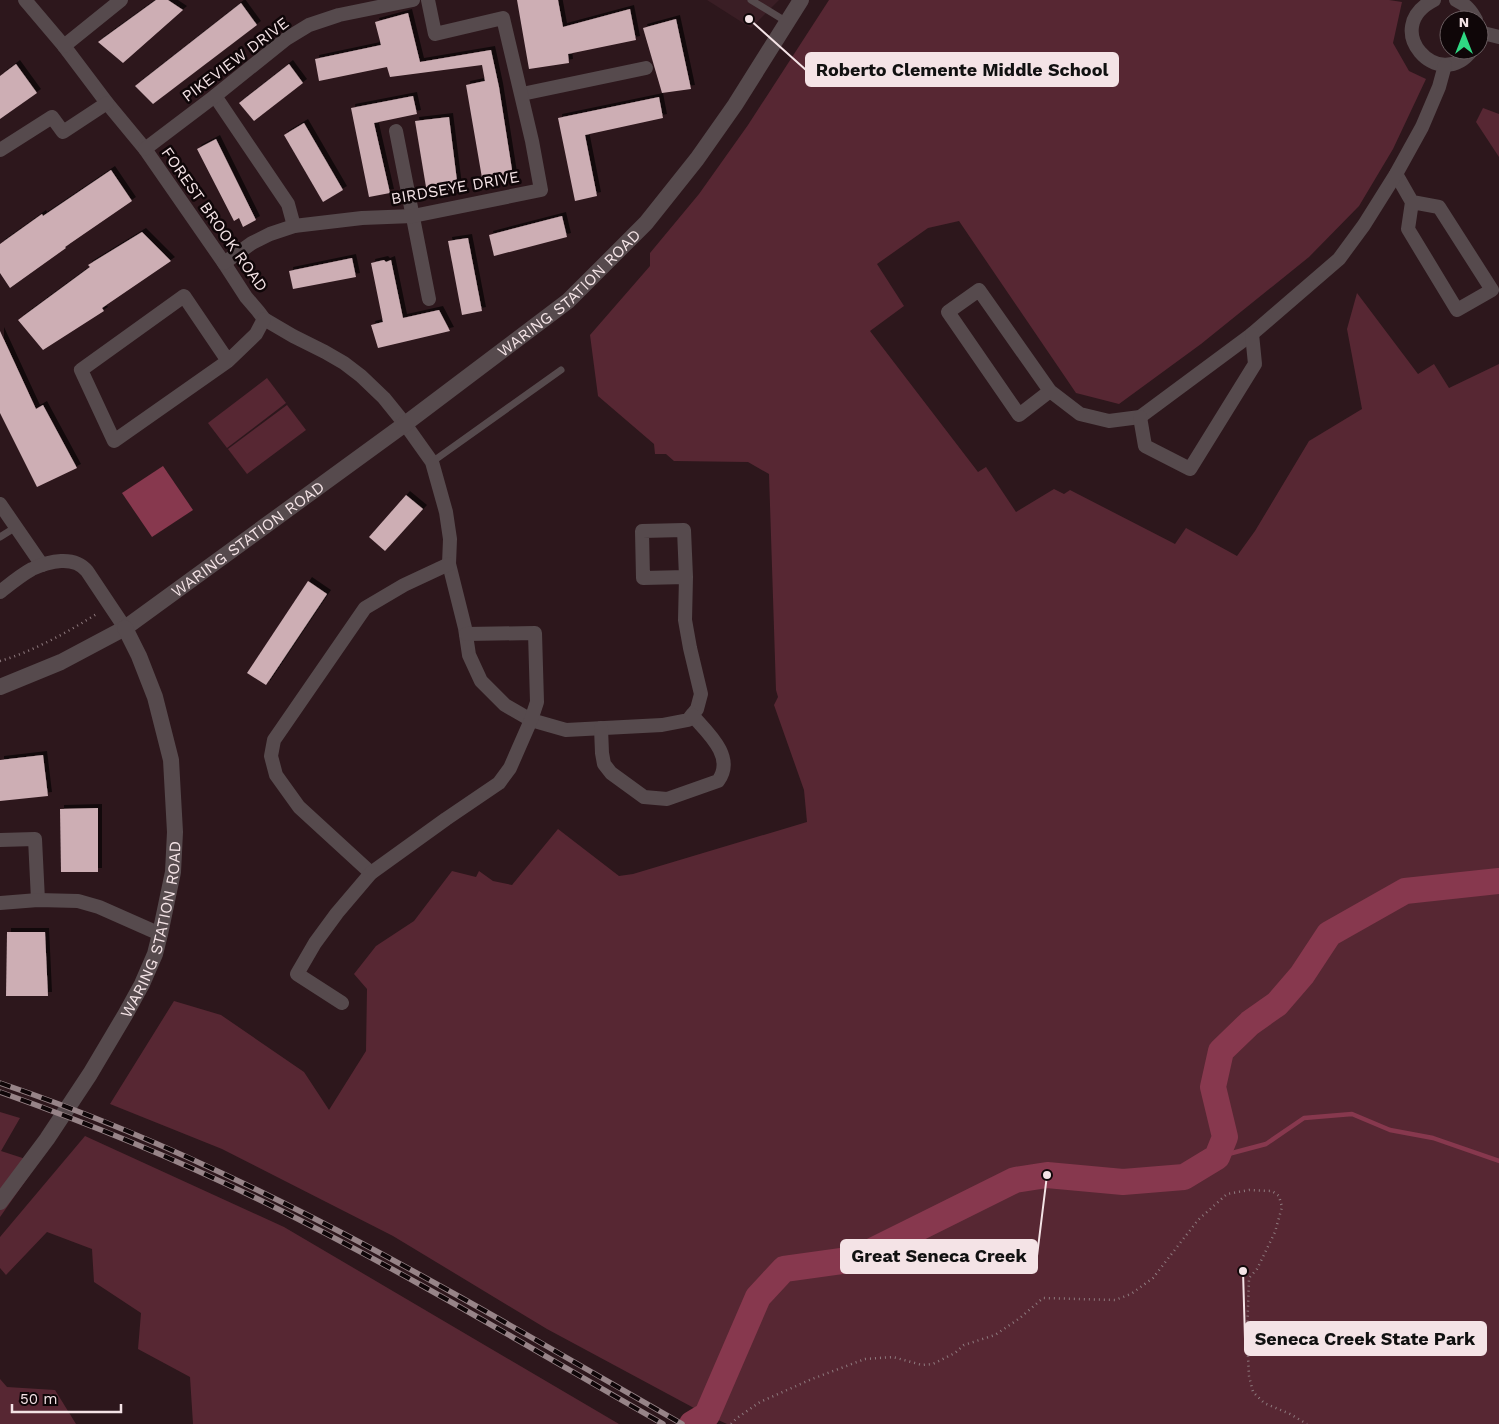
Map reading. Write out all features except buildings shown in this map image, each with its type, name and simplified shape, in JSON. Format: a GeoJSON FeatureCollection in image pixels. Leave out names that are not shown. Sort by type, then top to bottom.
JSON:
{"type":"FeatureCollection","features":[{"type":"Feature","properties":{"kind":"street","name":"FOREST BROOK ROAD"},"geometry":{"type":"LineString","coordinates":[[25,0],[64,46],[144,149],[246,297],[264,319],[325,352],[355,371],[384,398],[432,462],[446,512],[450,539],[449,564],[458,596],[469,655],[481,681],[505,705],[531,720],[566,730],[662,725],[688,720],[692,715]]}},
{"type":"Feature","properties":{"kind":"street"},"geometry":{"type":"LineString","coordinates":[[64,46],[121,0]]}},
{"type":"Feature","properties":{"kind":"street","name":"PIKEVIEW DRIVE"},"geometry":{"type":"LineString","coordinates":[[144,149],[215,96],[286,39],[309,25],[339,15],[413,0]]}},
{"type":"Feature","properties":{"kind":"street","name":"BIRDSEYE DRIVE"},"geometry":{"type":"LineString","coordinates":[[224,263],[252,243],[270,234],[294,226],[362,218],[413,216],[541,190],[522,94],[503,18],[435,34],[428,0]]}},
{"type":"Feature","properties":{"kind":"street","name":"WARING STATION ROAD"},"geometry":{"type":"LineString","coordinates":[[0,1202],[47,1139],[126,1015],[155,954],[160,934],[173,872],[175,832],[171,760],[155,698],[139,656],[125,628],[405,424],[568,301],[646,223],[698,159],[735,105],[801,0]]}},
{"type":"Feature","properties":{"kind":"street"},"geometry":{"type":"LineString","coordinates":[[1434,0],[1423,6],[1416,15],[1412,26],[1412,37],[1416,48],[1423,57],[1433,63],[1445,65],[1461,60]]}},
{"type":"Feature","properties":{"kind":"street"},"geometry":{"type":"LineString","coordinates":[[1456,0],[1470,10]]}},
{"type":"Feature","properties":{"kind":"street"},"geometry":{"type":"LineString","coordinates":[[1050,391],[1019,415],[948,312],[979,290],[1050,391],[1080,414],[1109,421],[1140,417],[1252,334],[1338,260],[1396,174],[1422,127],[1439,87],[1445,65]]}},
{"type":"Feature","properties":{"kind":"street"},"geometry":{"type":"LineString","coordinates":[[522,94],[646,68]]}},
{"type":"Feature","properties":{"kind":"street"},"geometry":{"type":"LineString","coordinates":[[215,96],[288,204],[294,226]]}},
{"type":"Feature","properties":{"kind":"street"},"geometry":{"type":"LineString","coordinates":[[0,150],[52,117],[63,132],[107,103]]}},
{"type":"Feature","properties":{"kind":"street"},"geometry":{"type":"LineString","coordinates":[[396,132],[429,299]]}},
{"type":"Feature","properties":{"kind":"street"},"geometry":{"type":"LineString","coordinates":[[1396,174],[1412,202],[1408,229],[1457,310],[1492,290],[1439,207],[1412,202]]}},
{"type":"Feature","properties":{"kind":"street"},"geometry":{"type":"LineString","coordinates":[[228,361],[184,296],[81,370],[114,441],[228,361],[256,334],[264,319]]}},
{"type":"Feature","properties":{"kind":"street"},"geometry":{"type":"LineString","coordinates":[[1140,417],[1146,446],[1190,469],[1255,364],[1252,334]]}},
{"type":"Feature","properties":{"kind":"street"},"geometry":{"type":"LineString","coordinates":[[0,504],[42,565]]}},
{"type":"Feature","properties":{"kind":"street"},"geometry":{"type":"LineString","coordinates":[[601,728],[604,764],[611,773],[644,797],[667,799],[718,781],[723,774],[724,763],[720,748],[712,736],[692,715],[698,709],[701,694],[685,620],[686,577],[684,530],[642,531],[643,578],[686,577]]}},
{"type":"Feature","properties":{"kind":"street"},"geometry":{"type":"LineString","coordinates":[[0,592],[31,570],[58,561],[68,561],[84,567],[125,628],[61,662],[0,687]]}},
{"type":"Feature","properties":{"kind":"street"},"geometry":{"type":"LineString","coordinates":[[371,874],[298,807],[276,775],[271,756],[274,740],[365,608],[404,585],[449,564]]}},
{"type":"Feature","properties":{"kind":"street"},"geometry":{"type":"LineString","coordinates":[[342,1003],[297,974],[315,943],[337,913],[371,874],[498,783],[510,768],[531,720],[537,702],[535,633],[466,634]]}},
{"type":"Feature","properties":{"kind":"street"},"geometry":{"type":"LineString","coordinates":[[0,840],[35,838],[38,900]]}},
{"type":"Feature","properties":{"kind":"street"},"geometry":{"type":"LineString","coordinates":[[0,903],[38,900],[78,901],[99,907],[160,934]]}},
{"type":"Feature","properties":{"kind":"lane"},"geometry":{"type":"LineString","coordinates":[[751,0],[787,22]]}},
{"type":"Feature","properties":{"kind":"lane"},"geometry":{"type":"LineString","coordinates":[[432,462],[561,370]]}},
{"type":"Feature","properties":{"kind":"lane"},"geometry":{"type":"LineString","coordinates":[[0,537],[16,527]]}},
{"type":"Feature","properties":{"kind":"path"},"geometry":{"type":"LineString","coordinates":[[0,661],[62,634],[110,606]]}},
{"type":"Feature","properties":{"kind":"path"},"geometry":{"type":"LineString","coordinates":[[731,1424],[760,1402],[812,1379],[865,1359],[893,1357],[922,1365],[933,1364],[955,1353],[964,1345],[995,1335],[1020,1318],[1043,1298],[1115,1300],[1131,1294],[1153,1278],[1198,1220],[1227,1194],[1272,1190],[1279,1196],[1282,1207],[1276,1232],[1257,1269],[1249,1278],[1247,1337],[1249,1376],[1253,1392],[1264,1403],[1290,1414],[1307,1424]]}},
{"type":"Feature","properties":{"kind":"shaded area"},"geometry":{"type":"Polygon","coordinates":[[[707,0],[779,0],[751,28],[707,0]]]}},
{"type":"Feature","properties":{"kind":"shaded area"},"geometry":{"type":"Polygon","coordinates":[[[829,0],[1389,0],[1402,2],[1393,43],[1409,71],[1426,79],[1393,149],[1359,206],[1309,257],[1201,344],[1119,404],[1076,393],[959,221],[928,228],[877,264],[904,306],[870,331],[978,472],[986,467],[1016,512],[1054,489],[1064,494],[1070,490],[1175,544],[1186,528],[1237,556],[1255,531],[1309,441],[1362,409],[1347,329],[1357,293],[1418,374],[1434,364],[1449,388],[1499,364],[1499,1424],[727,1424],[547,1329],[393,1236],[222,1149],[110,1104],[174,1001],[221,1015],[304,1072],[329,1110],[366,1051],[367,989],[354,974],[376,946],[414,921],[452,871],[476,877],[479,871],[493,881],[512,885],[558,829],[619,876],[633,874],[807,822],[804,790],[774,705],[778,697],[776,690],[769,474],[748,462],[674,461],[666,454],[655,454],[654,444],[598,396],[590,335],[650,266],[650,253],[699,194],[748,125],[829,0]]]}},
{"type":"Feature","properties":{"kind":"shaded area"},"geometry":{"type":"Polygon","coordinates":[[[1483,108],[1499,114],[1499,157],[1476,122],[1483,108]]]}},
{"type":"Feature","properties":{"kind":"shaded area"},"geometry":{"type":"Polygon","coordinates":[[[267,378],[286,403],[227,448],[208,423],[267,378]]]}},
{"type":"Feature","properties":{"kind":"shaded area"},"geometry":{"type":"Polygon","coordinates":[[[287,405],[306,430],[247,474],[228,449],[287,405]]]}},
{"type":"Feature","properties":{"kind":"shaded area"},"geometry":{"type":"Polygon","coordinates":[[[163,466],[193,510],[152,537],[122,493],[163,466]]]}},
{"type":"Feature","properties":{"kind":"shaded area"},"geometry":{"type":"Polygon","coordinates":[[[0,1112],[20,1118],[1,1151],[38,1163],[0,1217],[0,1112]]]}},
{"type":"Feature","properties":{"kind":"shaded area"},"geometry":{"type":"Polygon","coordinates":[[[85,1136],[284,1227],[619,1424],[193,1424],[190,1377],[138,1349],[141,1313],[94,1282],[92,1249],[47,1232],[6,1275],[0,1268],[0,1237],[85,1136]]]}},
{"type":"Feature","properties":{"kind":"shaded area"},"geometry":{"type":"Polygon","coordinates":[[[0,1379],[7,1387],[55,1390],[76,1424],[0,1424],[0,1379]]]}},
{"type":"Feature","properties":{"kind":"waterway"},"geometry":{"type":"LineString","coordinates":[[692,1424],[707,1415],[758,1297],[784,1269],[856,1259],[1015,1180],[1047,1175],[1123,1182],[1184,1177],[1217,1157],[1225,1137],[1213,1087],[1221,1051],[1250,1023],[1277,1004],[1302,975],[1329,934],[1405,891],[1499,881]]}},
{"type":"Feature","properties":{"kind":"waterway"},"geometry":{"type":"LineString","coordinates":[[1217,1157],[1266,1144],[1304,1118],[1352,1114],[1390,1130],[1433,1138],[1499,1161]]}},
{"type":"Feature","properties":{"kind":"railway"},"geometry":{"type":"LineString","coordinates":[[0,1083],[90,1116],[178,1153],[264,1193],[433,1282],[682,1424]]}},
{"type":"Feature","properties":{"kind":"railway"},"geometry":{"type":"LineString","coordinates":[[0,1092],[136,1144],[268,1204],[418,1283],[663,1424]]}},
{"type":"Feature","properties":{"kind":"place","name":"Roberto Clemente Middle School"},"geometry":{"type":"Point","coordinates":[749,19]}},
{"type":"Feature","properties":{"kind":"place","name":"Great Seneca Creek"},"geometry":{"type":"Point","coordinates":[1047,1175]}},
{"type":"Feature","properties":{"kind":"place","name":"Seneca Creek State Park"},"geometry":{"type":"Point","coordinates":[1243,1271]}}]}
